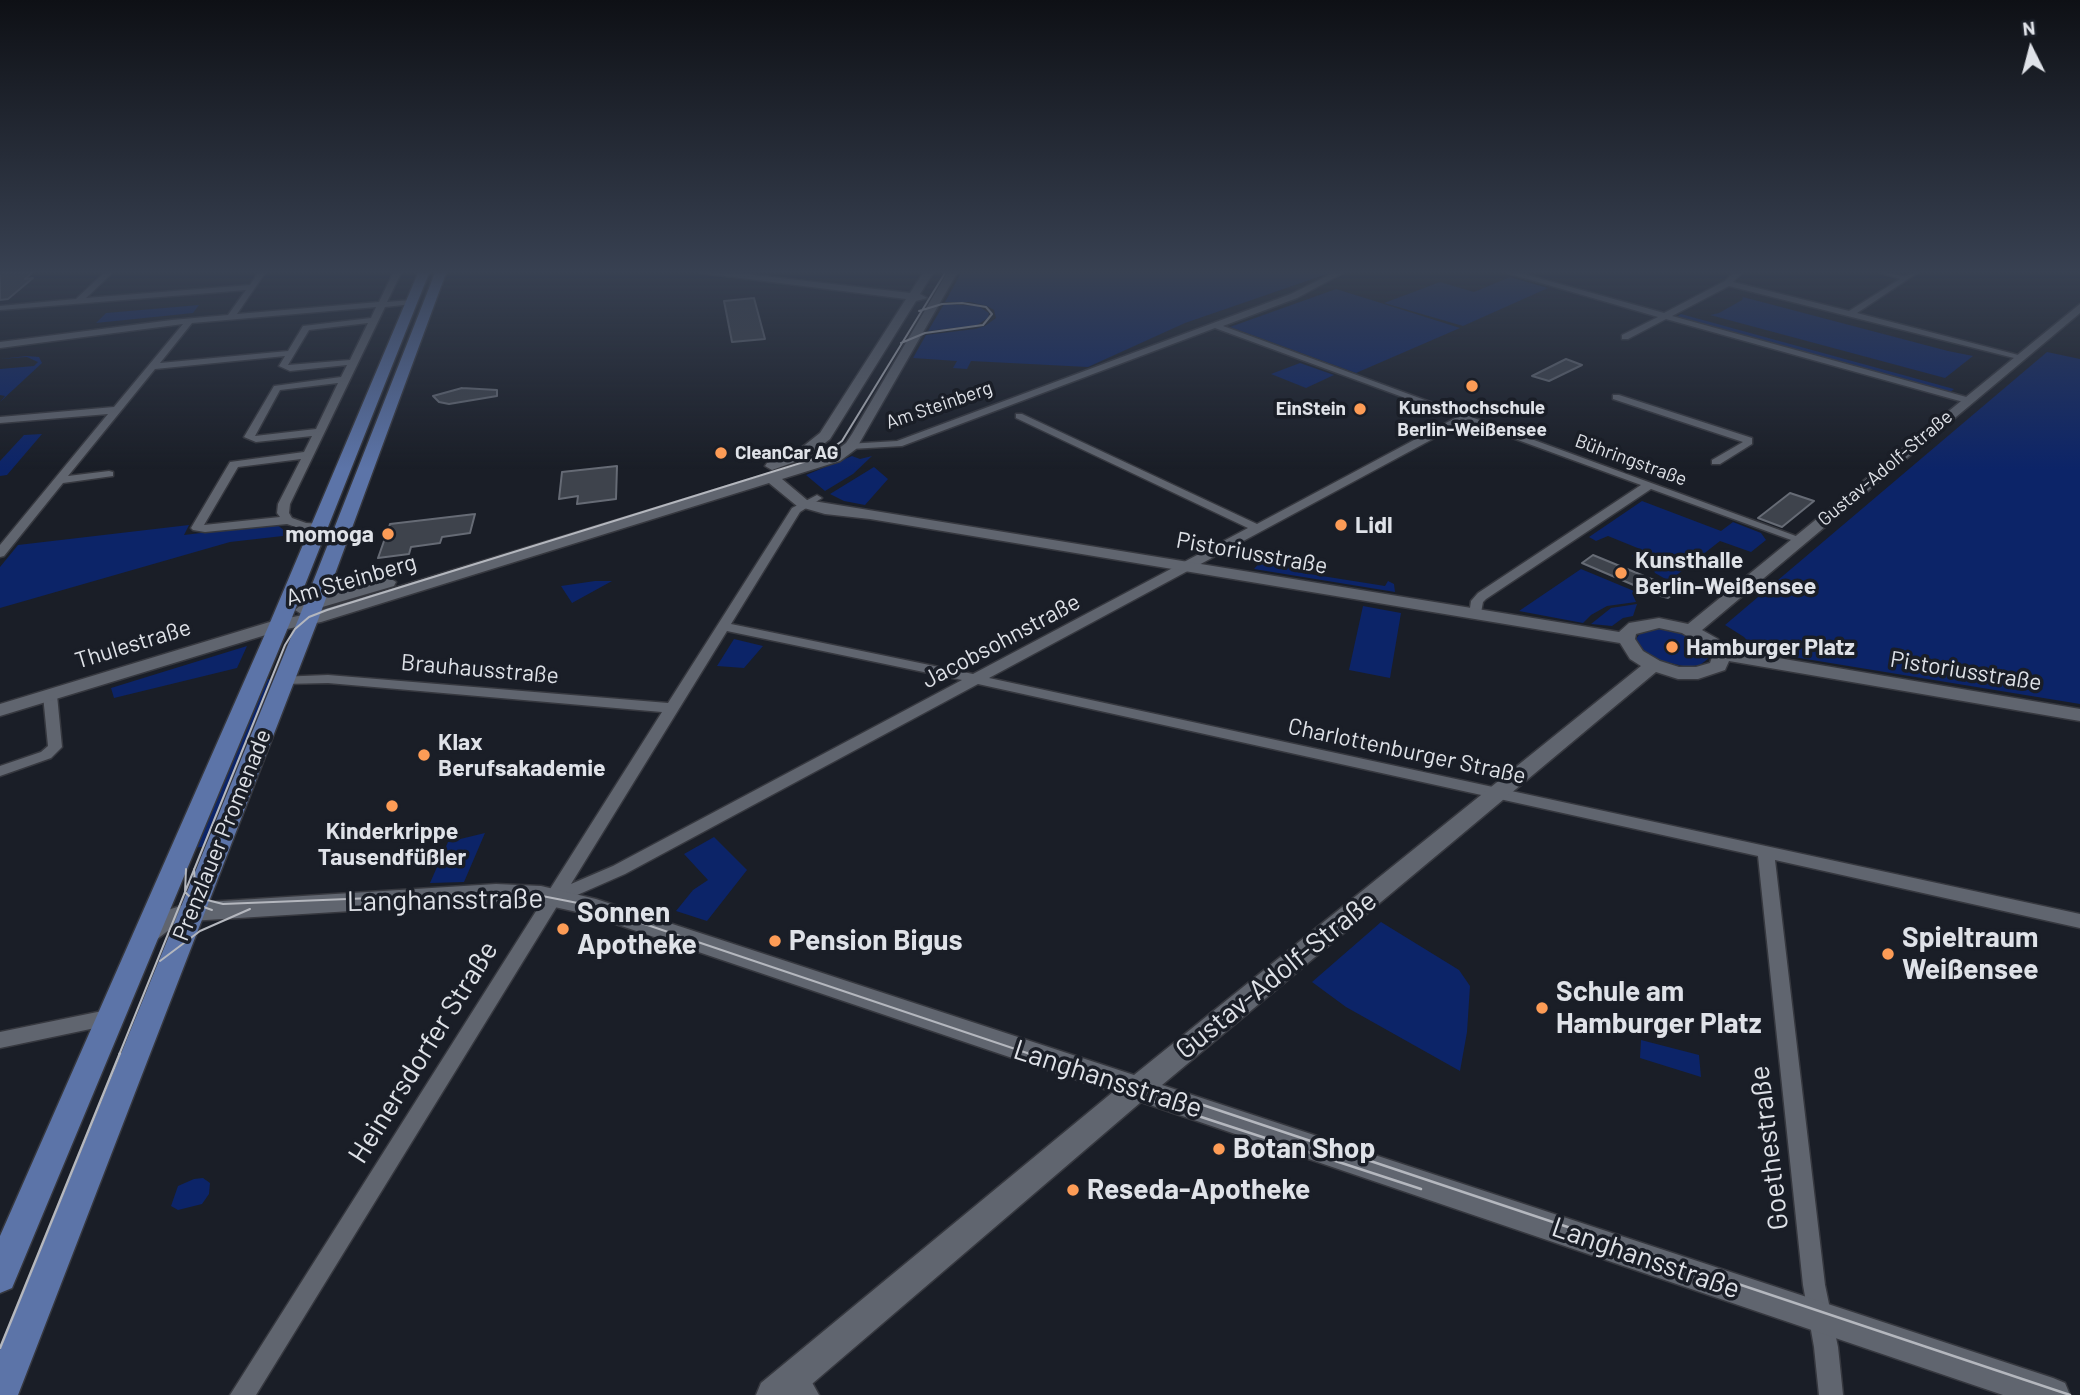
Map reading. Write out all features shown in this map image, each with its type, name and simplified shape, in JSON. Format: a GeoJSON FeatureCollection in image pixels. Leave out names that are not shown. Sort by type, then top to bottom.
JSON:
{"type":"FeatureCollection","features":[{"type":"Feature","properties":{"kind":"main road","name":"Prenzlauer Promenade"},"geometry":{"type":"LineString","coordinates":[[0,1276],[279,625],[397,338]]}},
{"type":"Feature","properties":{"kind":"main road","name":"Prenzlauer Promenade"},"geometry":{"type":"LineString","coordinates":[[0,1395],[311,612],[416,338]]}},
{"type":"Feature","properties":{"kind":"main road"},"geometry":{"type":"LineString","coordinates":[[340,474],[364,472]]}},
{"type":"Feature","properties":{"kind":"street"},"geometry":{"type":"LineString","coordinates":[[0,345],[52,338]]}},
{"type":"Feature","properties":{"kind":"street"},"geometry":{"type":"LineString","coordinates":[[0,553],[176,338]]}},
{"type":"Feature","properties":{"kind":"street"},"geometry":{"type":"LineString","coordinates":[[300,338],[283,366],[285,368],[352,362]]}},
{"type":"Feature","properties":{"kind":"street"},"geometry":{"type":"LineString","coordinates":[[288,520],[283,513],[284,504],[364,338]]}},
{"type":"Feature","properties":{"kind":"street"},"geometry":{"type":"LineString","coordinates":[[774,474],[825,436],[887,338]]}},
{"type":"Feature","properties":{"kind":"street"},"geometry":{"type":"LineString","coordinates":[[851,446],[914,338]]}},
{"type":"Feature","properties":{"kind":"street","name":"Am Steinberg"},"geometry":{"type":"LineString","coordinates":[[279,625],[311,612],[835,458],[851,446],[898,444],[1183,338]]}},
{"type":"Feature","properties":{"kind":"street","name":"Bühringstraße"},"geometry":{"type":"LineString","coordinates":[[1249,338],[1798,540]]}},
{"type":"Feature","properties":{"kind":"street"},"geometry":{"type":"LineString","coordinates":[[1744,338],[1967,400]]}},
{"type":"Feature","properties":{"kind":"street"},"geometry":{"type":"LineString","coordinates":[[1946,338],[2018,356]]}},
{"type":"Feature","properties":{"kind":"street","name":"Gustav-Adolf-Straße"},"geometry":{"type":"LineString","coordinates":[[1691,630],[2040,338]]}},
{"type":"Feature","properties":{"kind":"street"},"geometry":{"type":"LineString","coordinates":[[154,366],[290,353]]}},
{"type":"Feature","properties":{"kind":"street"},"geometry":{"type":"LineString","coordinates":[[319,432],[256,439],[249,437],[277,388],[343,380]]}},
{"type":"Feature","properties":{"kind":"street"},"geometry":{"type":"LineString","coordinates":[[1616,397],[1748,440],[1747,444],[1716,462]]}},
{"type":"Feature","properties":{"kind":"street"},"geometry":{"type":"LineString","coordinates":[[0,420],[118,410]]}},
{"type":"Feature","properties":{"kind":"street"},"geometry":{"type":"LineString","coordinates":[[1019,416],[1257,528]]}},
{"type":"Feature","properties":{"kind":"street","name":"Jacobsohnstraße"},"geometry":{"type":"LineString","coordinates":[[555,898],[619,870],[1465,417]]}},
{"type":"Feature","properties":{"kind":"street"},"geometry":{"type":"LineString","coordinates":[[309,454],[234,464],[197,528],[205,530],[288,520],[304,527],[320,526]]}},
{"type":"Feature","properties":{"kind":"street"},"geometry":{"type":"LineString","coordinates":[[61,480],[109,474]]}},
{"type":"Feature","properties":{"kind":"street","name":"Pistoriusstraße"},"geometry":{"type":"LineString","coordinates":[[774,474],[811,501],[870,514],[1626,639]]}},
{"type":"Feature","properties":{"kind":"street"},"geometry":{"type":"LineString","coordinates":[[1475,615],[1482,596],[1649,485]]}},
{"type":"Feature","properties":{"kind":"street","name":"Heinersdorfer Straße"},"geometry":{"type":"LineString","coordinates":[[242,1395],[796,510],[811,501]]}},
{"type":"Feature","properties":{"kind":"street"},"geometry":{"type":"LineString","coordinates":[[1646,624],[1673,625],[1691,630],[1712,643],[1720,654],[1718,666],[1698,673],[1678,673],[1653,665],[1636,655],[1626,639],[1628,632],[1646,624]]}},
{"type":"Feature","properties":{"kind":"street","name":"Thulestraße"},"geometry":{"type":"LineString","coordinates":[[0,710],[279,625]]}},
{"type":"Feature","properties":{"kind":"street","name":"Charlottenburger Straße"},"geometry":{"type":"LineString","coordinates":[[725,627],[978,679],[2080,921]]}},
{"type":"Feature","properties":{"kind":"street","name":"Pistoriusstraße"},"geometry":{"type":"LineString","coordinates":[[1720,654],[2080,715]]}},
{"type":"Feature","properties":{"kind":"street","name":"Gustav-Adolf-Straße"},"geometry":{"type":"LineString","coordinates":[[792,1389],[1138,1088],[1653,665]]}},
{"type":"Feature","properties":{"kind":"street","name":"Brauhausstraße"},"geometry":{"type":"LineString","coordinates":[[284,680],[328,679],[673,708]]}},
{"type":"Feature","properties":{"kind":"street"},"geometry":{"type":"LineString","coordinates":[[0,771],[46,755],[55,747],[50,695]]}},
{"type":"Feature","properties":{"kind":"street","name":"Goethestraße"},"geometry":{"type":"LineString","coordinates":[[1766,852],[1792,1098],[1832,1395]]}},
{"type":"Feature","properties":{"kind":"street","name":"Langhansstraße"},"geometry":{"type":"LineString","coordinates":[[147,933],[166,919],[190,912],[340,901],[496,893],[555,898],[588,905],[2053,1395]]}},
{"type":"Feature","properties":{"kind":"street"},"geometry":{"type":"LineString","coordinates":[[0,1040],[112,1017]]}},
{"type":"Feature","properties":{"kind":"shaded area"},"geometry":{"type":"Polygon","coordinates":[[[924,338],[1152,338],[1088,367],[971,361],[967,369],[953,368],[957,361],[913,358],[924,338]]]}},
{"type":"Feature","properties":{"kind":"shaded area"},"geometry":{"type":"Polygon","coordinates":[[[1260,338],[1437,338],[1356,373],[1260,338]]]}},
{"type":"Feature","properties":{"kind":"shaded area"},"geometry":{"type":"Polygon","coordinates":[[[1748,338],[1769,338],[1954,389],[1949,393],[1748,338]]]}},
{"type":"Feature","properties":{"kind":"shaded area"},"geometry":{"type":"Polygon","coordinates":[[[1796,338],[1899,338],[1973,356],[1945,378],[1796,338]]]}},
{"type":"Feature","properties":{"kind":"shaded area"},"geometry":{"type":"Polygon","coordinates":[[[2047,352],[2080,359],[2080,704],[1757,651],[1744,637],[1725,625],[2047,352]]]}},
{"type":"Feature","properties":{"kind":"shaded area"},"geometry":{"type":"Polygon","coordinates":[[[27,356],[39,357],[42,363],[0,402],[5,396],[0,395],[0,369],[34,366],[38,362],[27,357],[0,359],[27,356]]]}},
{"type":"Feature","properties":{"kind":"shaded area"},"geometry":{"type":"Polygon","coordinates":[[[1300,363],[1334,375],[1306,388],[1271,374],[1300,363]]]}},
{"type":"Feature","properties":{"kind":"shaded area"},"geometry":{"type":"Polygon","coordinates":[[[42,434],[7,475],[0,476],[0,461],[24,435],[42,434]]]}},
{"type":"Feature","properties":{"kind":"shaded area"},"geometry":{"type":"Polygon","coordinates":[[[852,456],[860,459],[872,456],[853,474],[825,491],[806,475],[852,456]]]}},
{"type":"Feature","properties":{"kind":"shaded area"},"geometry":{"type":"Polygon","coordinates":[[[874,467],[888,479],[865,505],[844,501],[830,494],[874,467]]]}},
{"type":"Feature","properties":{"kind":"shaded area"},"geometry":{"type":"Polygon","coordinates":[[[1642,501],[1721,531],[1733,522],[1761,533],[1766,540],[1751,552],[1720,541],[1669,581],[1655,573],[1651,565],[1632,556],[1640,549],[1608,536],[1596,541],[1589,537],[1642,501]]]}},
{"type":"Feature","properties":{"kind":"shaded area"},"geometry":{"type":"Polygon","coordinates":[[[276,524],[285,531],[283,536],[230,542],[0,608],[0,567],[18,545],[189,525],[184,535],[276,524]]]}},
{"type":"Feature","properties":{"kind":"shaded area"},"geometry":{"type":"Polygon","coordinates":[[[1280,555],[1275,560],[1289,566],[1295,563],[1304,567],[1303,573],[1385,586],[1388,581],[1394,584],[1395,592],[1254,569],[1264,558],[1280,555]]]}},
{"type":"Feature","properties":{"kind":"shaded area"},"geometry":{"type":"Polygon","coordinates":[[[1581,569],[1634,591],[1632,593],[1636,602],[1607,606],[1583,623],[1519,611],[1581,569]]]}},
{"type":"Feature","properties":{"kind":"shaded area"},"geometry":{"type":"Polygon","coordinates":[[[612,581],[572,603],[561,586],[612,581]]]}},
{"type":"Feature","properties":{"kind":"shaded area"},"geometry":{"type":"Polygon","coordinates":[[[1637,604],[1633,616],[1623,618],[1612,626],[1591,624],[1611,608],[1637,604]]]}},
{"type":"Feature","properties":{"kind":"shaded area"},"geometry":{"type":"Polygon","coordinates":[[[1363,606],[1401,613],[1390,678],[1349,670],[1363,606]]]}},
{"type":"Feature","properties":{"kind":"shaded area"},"geometry":{"type":"Polygon","coordinates":[[[1656,628],[1687,634],[1701,642],[1709,652],[1709,658],[1700,665],[1687,667],[1654,659],[1640,649],[1636,639],[1641,632],[1656,628]]]}},
{"type":"Feature","properties":{"kind":"shaded area"},"geometry":{"type":"Polygon","coordinates":[[[734,639],[763,646],[744,668],[717,666],[734,639]]]}},
{"type":"Feature","properties":{"kind":"shaded area"},"geometry":{"type":"Polygon","coordinates":[[[247,646],[237,668],[114,698],[111,688],[247,646]]]}},
{"type":"Feature","properties":{"kind":"shaded area"},"geometry":{"type":"Polygon","coordinates":[[[262,678],[275,680],[208,846],[193,848],[262,678]]]}},
{"type":"Feature","properties":{"kind":"shaded area"},"geometry":{"type":"Polygon","coordinates":[[[485,833],[464,882],[430,883],[448,842],[485,833]]]}},
{"type":"Feature","properties":{"kind":"shaded area"},"geometry":{"type":"Polygon","coordinates":[[[714,837],[747,870],[707,921],[676,911],[693,890],[708,880],[684,854],[714,837]]]}},
{"type":"Feature","properties":{"kind":"shaded area"},"geometry":{"type":"Polygon","coordinates":[[[1381,922],[1459,970],[1470,986],[1467,1032],[1460,1071],[1346,1007],[1312,982],[1381,922]]]}},
{"type":"Feature","properties":{"kind":"shaded area"},"geometry":{"type":"Polygon","coordinates":[[[1641,1040],[1699,1055],[1701,1077],[1640,1058],[1641,1040]]]}},
{"type":"Feature","properties":{"kind":"shaded area"},"geometry":{"type":"Polygon","coordinates":[[[203,1178],[210,1183],[209,1194],[202,1204],[178,1210],[171,1206],[178,1186],[203,1178]]]}},
{"type":"Feature","properties":{"kind":"building"},"geometry":{"type":"Polygon","coordinates":[[[731,338],[765,339],[732,342],[731,338]]]}},
{"type":"Feature","properties":{"kind":"building"},"geometry":{"type":"Polygon","coordinates":[[[1566,359],[1582,365],[1549,381],[1532,376],[1566,359]]]}},
{"type":"Feature","properties":{"kind":"building"},"geometry":{"type":"Polygon","coordinates":[[[462,388],[497,390],[497,396],[449,404],[439,402],[433,396],[462,388]]]}},
{"type":"Feature","properties":{"kind":"building"},"geometry":{"type":"Polygon","coordinates":[[[617,466],[616,499],[577,504],[578,496],[559,499],[562,472],[617,466]]]}},
{"type":"Feature","properties":{"kind":"building"},"geometry":{"type":"Polygon","coordinates":[[[1790,493],[1814,501],[1782,527],[1758,518],[1790,493]]]}},
{"type":"Feature","properties":{"kind":"building"},"geometry":{"type":"Polygon","coordinates":[[[475,514],[470,533],[442,537],[440,543],[411,547],[409,554],[378,558],[390,524],[475,514]]]}},
{"type":"Feature","properties":{"kind":"building","name":"Kunsthalle Berlin-Weißensee"},"geometry":{"type":"Polygon","coordinates":[[[1593,555],[1666,585],[1672,581],[1684,586],[1668,598],[1657,595],[1582,563],[1593,555]]]}},
{"type":"Feature","properties":{"kind":"tram line"},"geometry":{"type":"LineString","coordinates":[[902,342],[905,338]]}},
{"type":"Feature","properties":{"kind":"tram line"},"geometry":{"type":"LineString","coordinates":[[902,342],[913,338]]}},
{"type":"Feature","properties":{"kind":"tram line"},"geometry":{"type":"LineString","coordinates":[[194,870],[285,645],[295,629],[309,617],[820,457],[842,441],[902,342]]}},
{"type":"Feature","properties":{"kind":"tram line"},"geometry":{"type":"LineString","coordinates":[[185,892],[186,869]]}},
{"type":"Feature","properties":{"kind":"tram line"},"geometry":{"type":"LineString","coordinates":[[185,892],[194,870]]}},
{"type":"Feature","properties":{"kind":"tram line"},"geometry":{"type":"LineString","coordinates":[[194,870],[195,884],[199,891],[207,900],[223,904],[497,893],[537,895],[588,905],[1033,1055]]}},
{"type":"Feature","properties":{"kind":"tram line"},"geometry":{"type":"LineString","coordinates":[[119,1055],[185,892]]}},
{"type":"Feature","properties":{"kind":"tram line"},"geometry":{"type":"LineString","coordinates":[[185,892],[198,905],[212,910]]}},
{"type":"Feature","properties":{"kind":"tram line"},"geometry":{"type":"LineString","coordinates":[[160,961],[200,931],[250,909]]}},
{"type":"Feature","properties":{"kind":"tram line"},"geometry":{"type":"LineString","coordinates":[[0,1348],[120,1053]]}},
{"type":"Feature","properties":{"kind":"tram line"},"geometry":{"type":"LineString","coordinates":[[1028,1053],[1078,1070],[1182,1098],[2070,1395]]}},
{"type":"Feature","properties":{"kind":"tram line"},"geometry":{"type":"LineString","coordinates":[[1131,1094],[1421,1189]]}},
{"type":"Feature","properties":{"kind":"place","name":"Kunsthochschule Berlin-Weißensee"},"geometry":{"type":"Point","coordinates":[1472,386]}},
{"type":"Feature","properties":{"kind":"place","name":"EinStein"},"geometry":{"type":"Point","coordinates":[1360,409]}},
{"type":"Feature","properties":{"kind":"place","name":"CleanCar AG"},"geometry":{"type":"Point","coordinates":[721,453]}},
{"type":"Feature","properties":{"kind":"place","name":"Lidl"},"geometry":{"type":"Point","coordinates":[1341,525]}},
{"type":"Feature","properties":{"kind":"place","name":"momoga"},"geometry":{"type":"Point","coordinates":[388,534]}},
{"type":"Feature","properties":{"kind":"place","name":"Kunsthalle Berlin-Weißensee"},"geometry":{"type":"Point","coordinates":[1621,573]}},
{"type":"Feature","properties":{"kind":"place","name":"Hamburger Platz"},"geometry":{"type":"Point","coordinates":[1672,647]}},
{"type":"Feature","properties":{"kind":"place","name":"Klax Berufsakademie"},"geometry":{"type":"Point","coordinates":[424,755]}},
{"type":"Feature","properties":{"kind":"place","name":"Kinderkrippe Tausendfüßler"},"geometry":{"type":"Point","coordinates":[392,806]}},
{"type":"Feature","properties":{"kind":"place","name":"Sonnen Apotheke"},"geometry":{"type":"Point","coordinates":[563,929]}},
{"type":"Feature","properties":{"kind":"place","name":"Pension Bigus"},"geometry":{"type":"Point","coordinates":[775,941]}},
{"type":"Feature","properties":{"kind":"place","name":"Spieltraum Weißensee"},"geometry":{"type":"Point","coordinates":[1888,954]}},
{"type":"Feature","properties":{"kind":"place","name":"Schule am Hamburger Platz"},"geometry":{"type":"Point","coordinates":[1542,1008]}},
{"type":"Feature","properties":{"kind":"place","name":"Botan Shop"},"geometry":{"type":"Point","coordinates":[1219,1149]}},
{"type":"Feature","properties":{"kind":"place","name":"Reseda-Apotheke"},"geometry":{"type":"Point","coordinates":[1073,1190]}}]}
